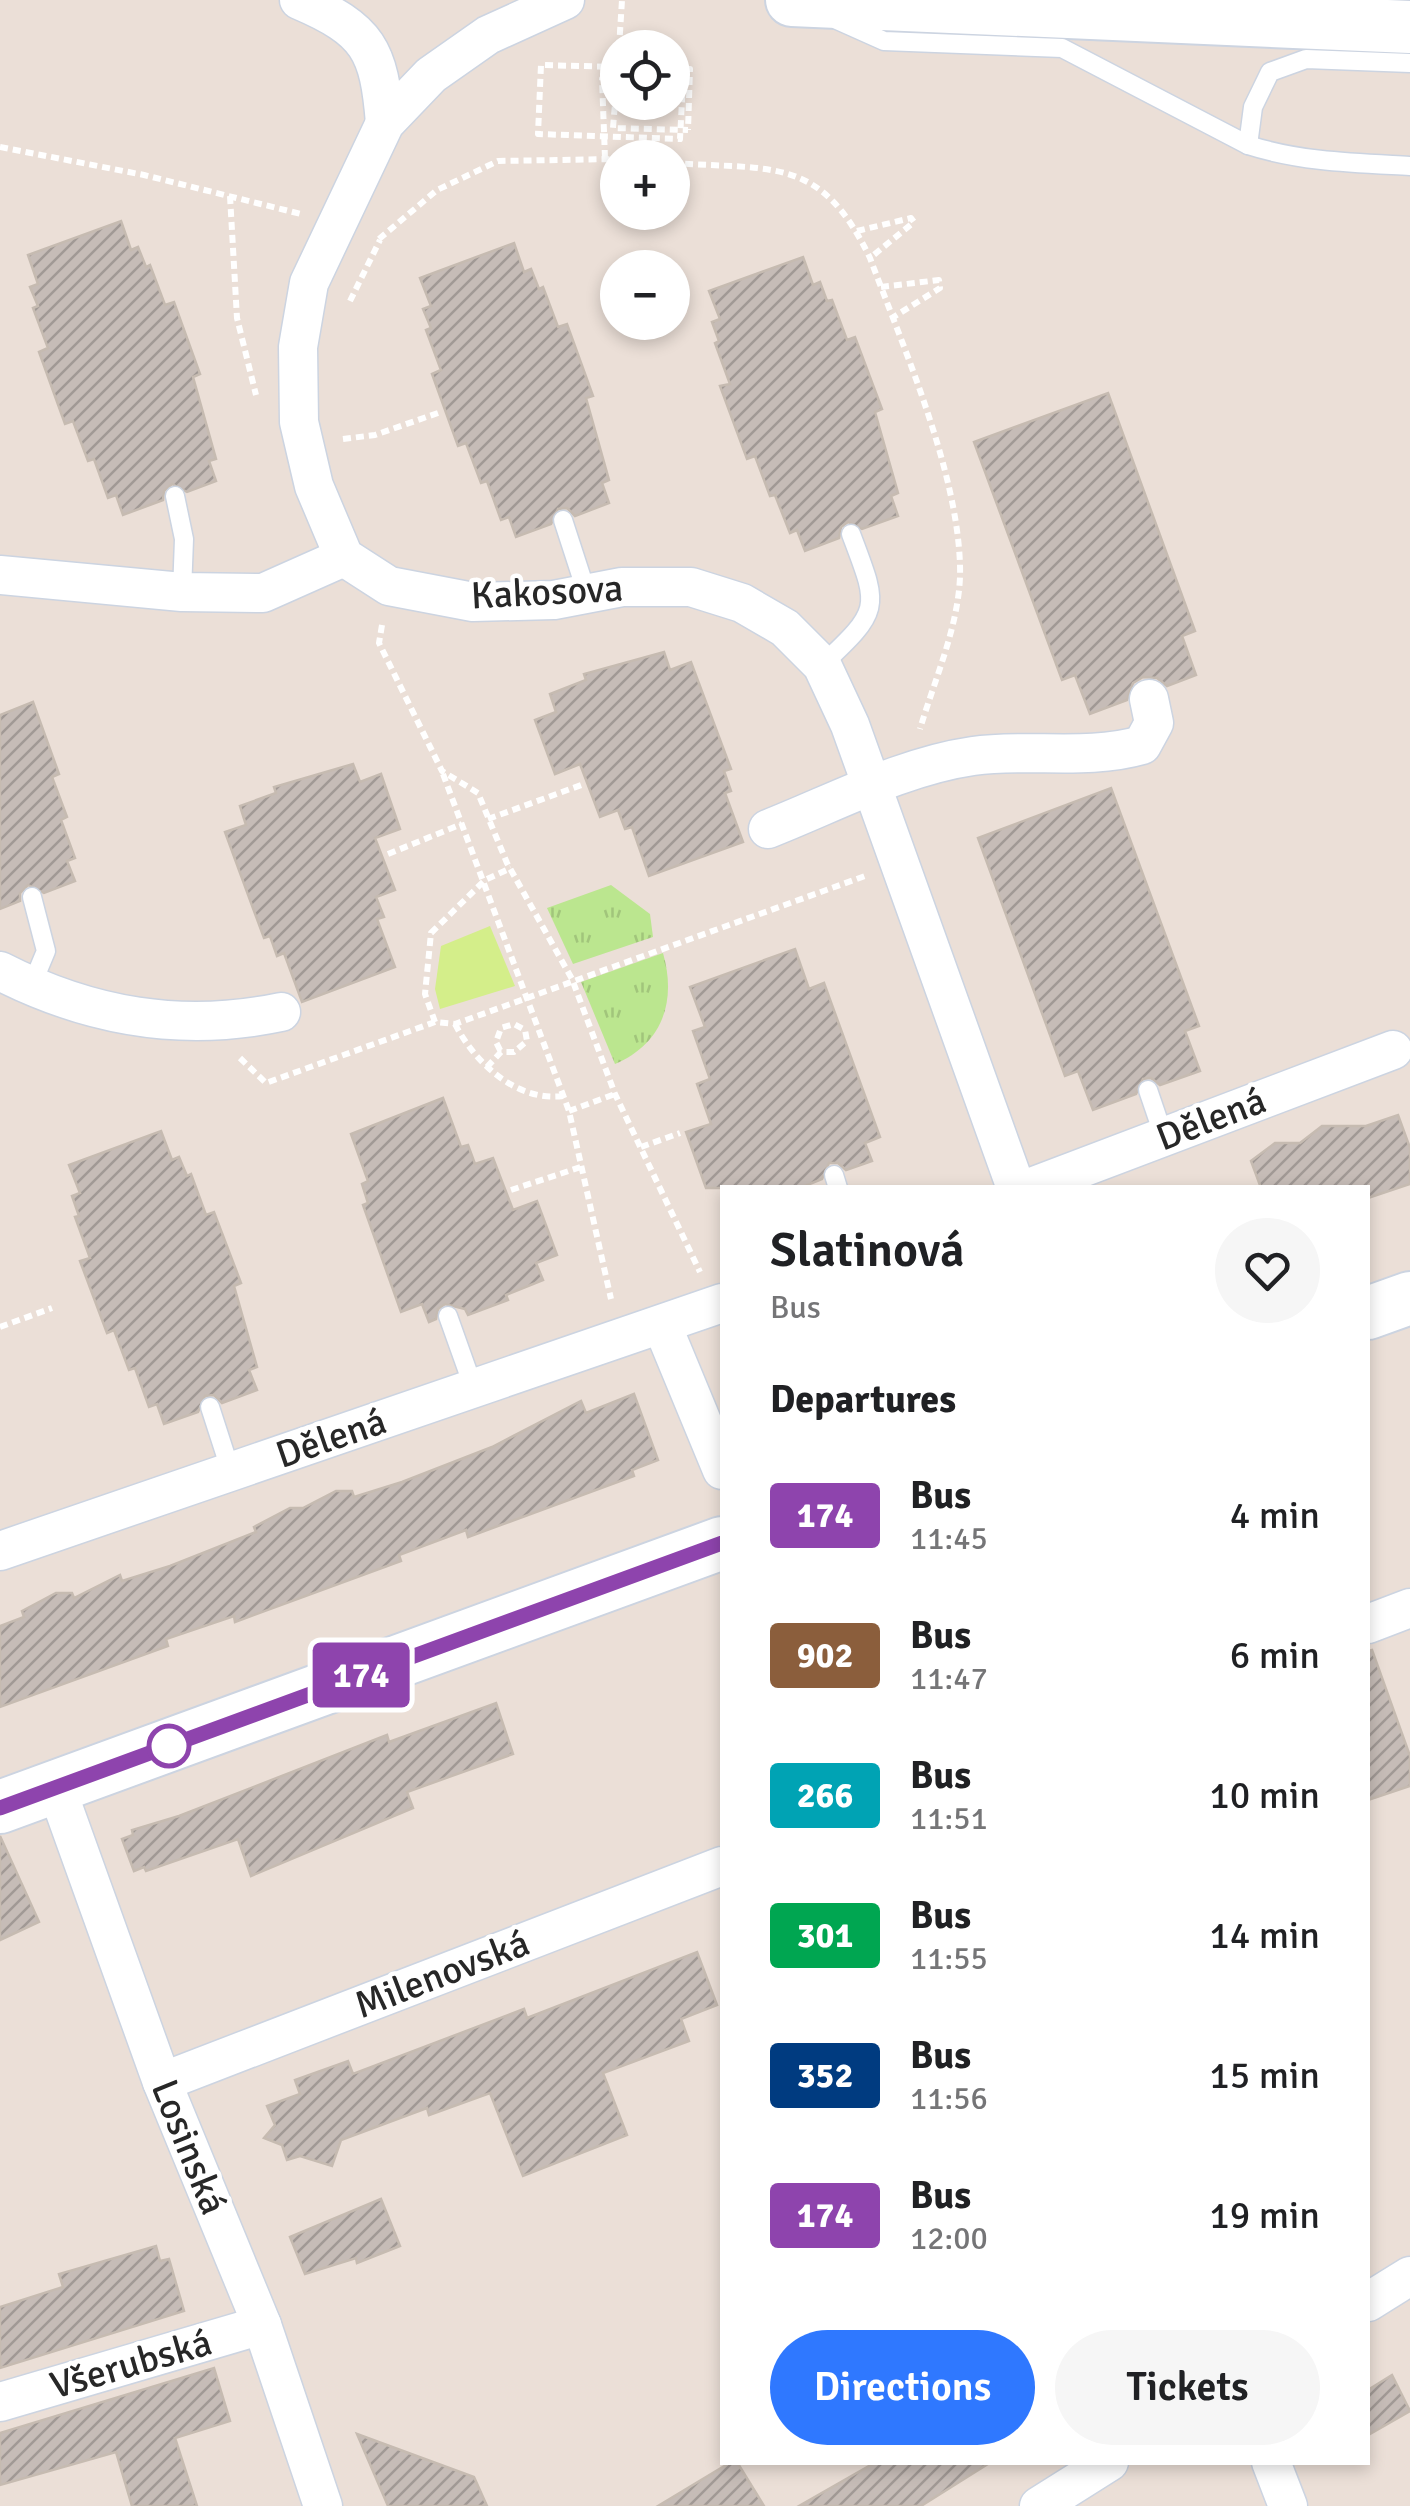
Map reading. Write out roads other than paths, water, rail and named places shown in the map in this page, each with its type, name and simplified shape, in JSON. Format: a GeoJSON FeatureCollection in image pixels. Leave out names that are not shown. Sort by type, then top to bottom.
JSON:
{"type":"FeatureCollection","features":[{"type":"Feature","properties":{"kind":"street"},"geometry":{"type":"LineString","coordinates":[[300,0],[341,19],[372,53],[380,69],[386,123]]}},
{"type":"Feature","properties":{"kind":"street"},"geometry":{"type":"LineString","coordinates":[[0,575],[182,592],[263,593],[344,557],[314,486],[299,422],[298,348],[309,283],[386,123],[432,75],[488,34],[565,0]]}},
{"type":"Feature","properties":{"kind":"street"},"geometry":{"type":"LineString","coordinates":[[791,0],[1410,27]]}},
{"type":"Feature","properties":{"kind":"street","name":"Kakosova"},"geometry":{"type":"LineString","coordinates":[[344,557],[389,586],[474,602],[554,600],[622,587],[691,588],[742,603],[785,628],[822,664],[873,788],[1015,1185]]}},
{"type":"Feature","properties":{"kind":"street"},"geometry":{"type":"LineString","coordinates":[[768,829],[907,773],[973,756],[1109,754],[1142,744],[1154,723],[1148,698]]}},
{"type":"Feature","properties":{"kind":"street"},"geometry":{"type":"LineString","coordinates":[[15,979],[94,1010],[162,1023],[234,1022],[281,1012]]}},
{"type":"Feature","properties":{"kind":"street","name":"Dělená"},"geometry":{"type":"LineString","coordinates":[[1038,1185],[1393,1050]]}},
{"type":"Feature","properties":{"kind":"street"},"geometry":{"type":"LineString","coordinates":[[1370,1312],[1410,1298]]}},
{"type":"Feature","properties":{"kind":"street","name":"Dělená"},"geometry":{"type":"LineString","coordinates":[[0,1552],[719,1304]]}},
{"type":"Feature","properties":{"kind":"street"},"geometry":{"type":"LineString","coordinates":[[662,1325],[720,1465]]}},
{"type":"Feature","properties":{"kind":"street"},"geometry":{"type":"LineString","coordinates":[[0,1808],[720,1544]]}},
{"type":"Feature","properties":{"kind":"street"},"geometry":{"type":"LineString","coordinates":[[1370,1623],[1410,1608]]}},
{"type":"Feature","properties":{"kind":"street","name":"Losinská"},"geometry":{"type":"LineString","coordinates":[[56,1787],[162,2082],[262,2325],[323,2506]]}},
{"type":"Feature","properties":{"kind":"street","name":"Milenovská"},"geometry":{"type":"LineString","coordinates":[[162,2082],[720,1867]]}},
{"type":"Feature","properties":{"kind":"street"},"geometry":{"type":"LineString","coordinates":[[1370,2301],[1410,2276]]}},
{"type":"Feature","properties":{"kind":"street","name":"Všerubská"},"geometry":{"type":"LineString","coordinates":[[0,2402],[262,2325]]}},
{"type":"Feature","properties":{"kind":"street"},"geometry":{"type":"LineString","coordinates":[[1039,2506],[1104,2465]]}},
{"type":"Feature","properties":{"kind":"street"},"geometry":{"type":"LineString","coordinates":[[1271,2465],[1288,2506]]}},
{"type":"Feature","properties":{"kind":"lane"},"geometry":{"type":"LineString","coordinates":[[791,0],[884,41],[1062,48],[1248,145],[1281,156],[1327,162],[1410,166]]}},
{"type":"Feature","properties":{"kind":"lane"},"geometry":{"type":"LineString","coordinates":[[1248,145],[1252,107],[1270,72],[1306,59],[1410,63]]}},
{"type":"Feature","properties":{"kind":"lane"},"geometry":{"type":"LineString","coordinates":[[175,496],[184,538],[182,592]]}},
{"type":"Feature","properties":{"kind":"lane"},"geometry":{"type":"LineString","coordinates":[[563,520],[587,594]]}},
{"type":"Feature","properties":{"kind":"lane"},"geometry":{"type":"LineString","coordinates":[[822,664],[857,632],[872,609],[872,591],[851,534]]}},
{"type":"Feature","properties":{"kind":"lane"},"geometry":{"type":"LineString","coordinates":[[15,979],[46,951],[32,897]]}},
{"type":"Feature","properties":{"kind":"lane"},"geometry":{"type":"LineString","coordinates":[[1148,1090],[1164,1137]]}},
{"type":"Feature","properties":{"kind":"lane"},"geometry":{"type":"LineString","coordinates":[[448,1316],[474,1390]]}},
{"type":"Feature","properties":{"kind":"lane"},"geometry":{"type":"LineString","coordinates":[[210,1407],[231,1472]]}}]}
